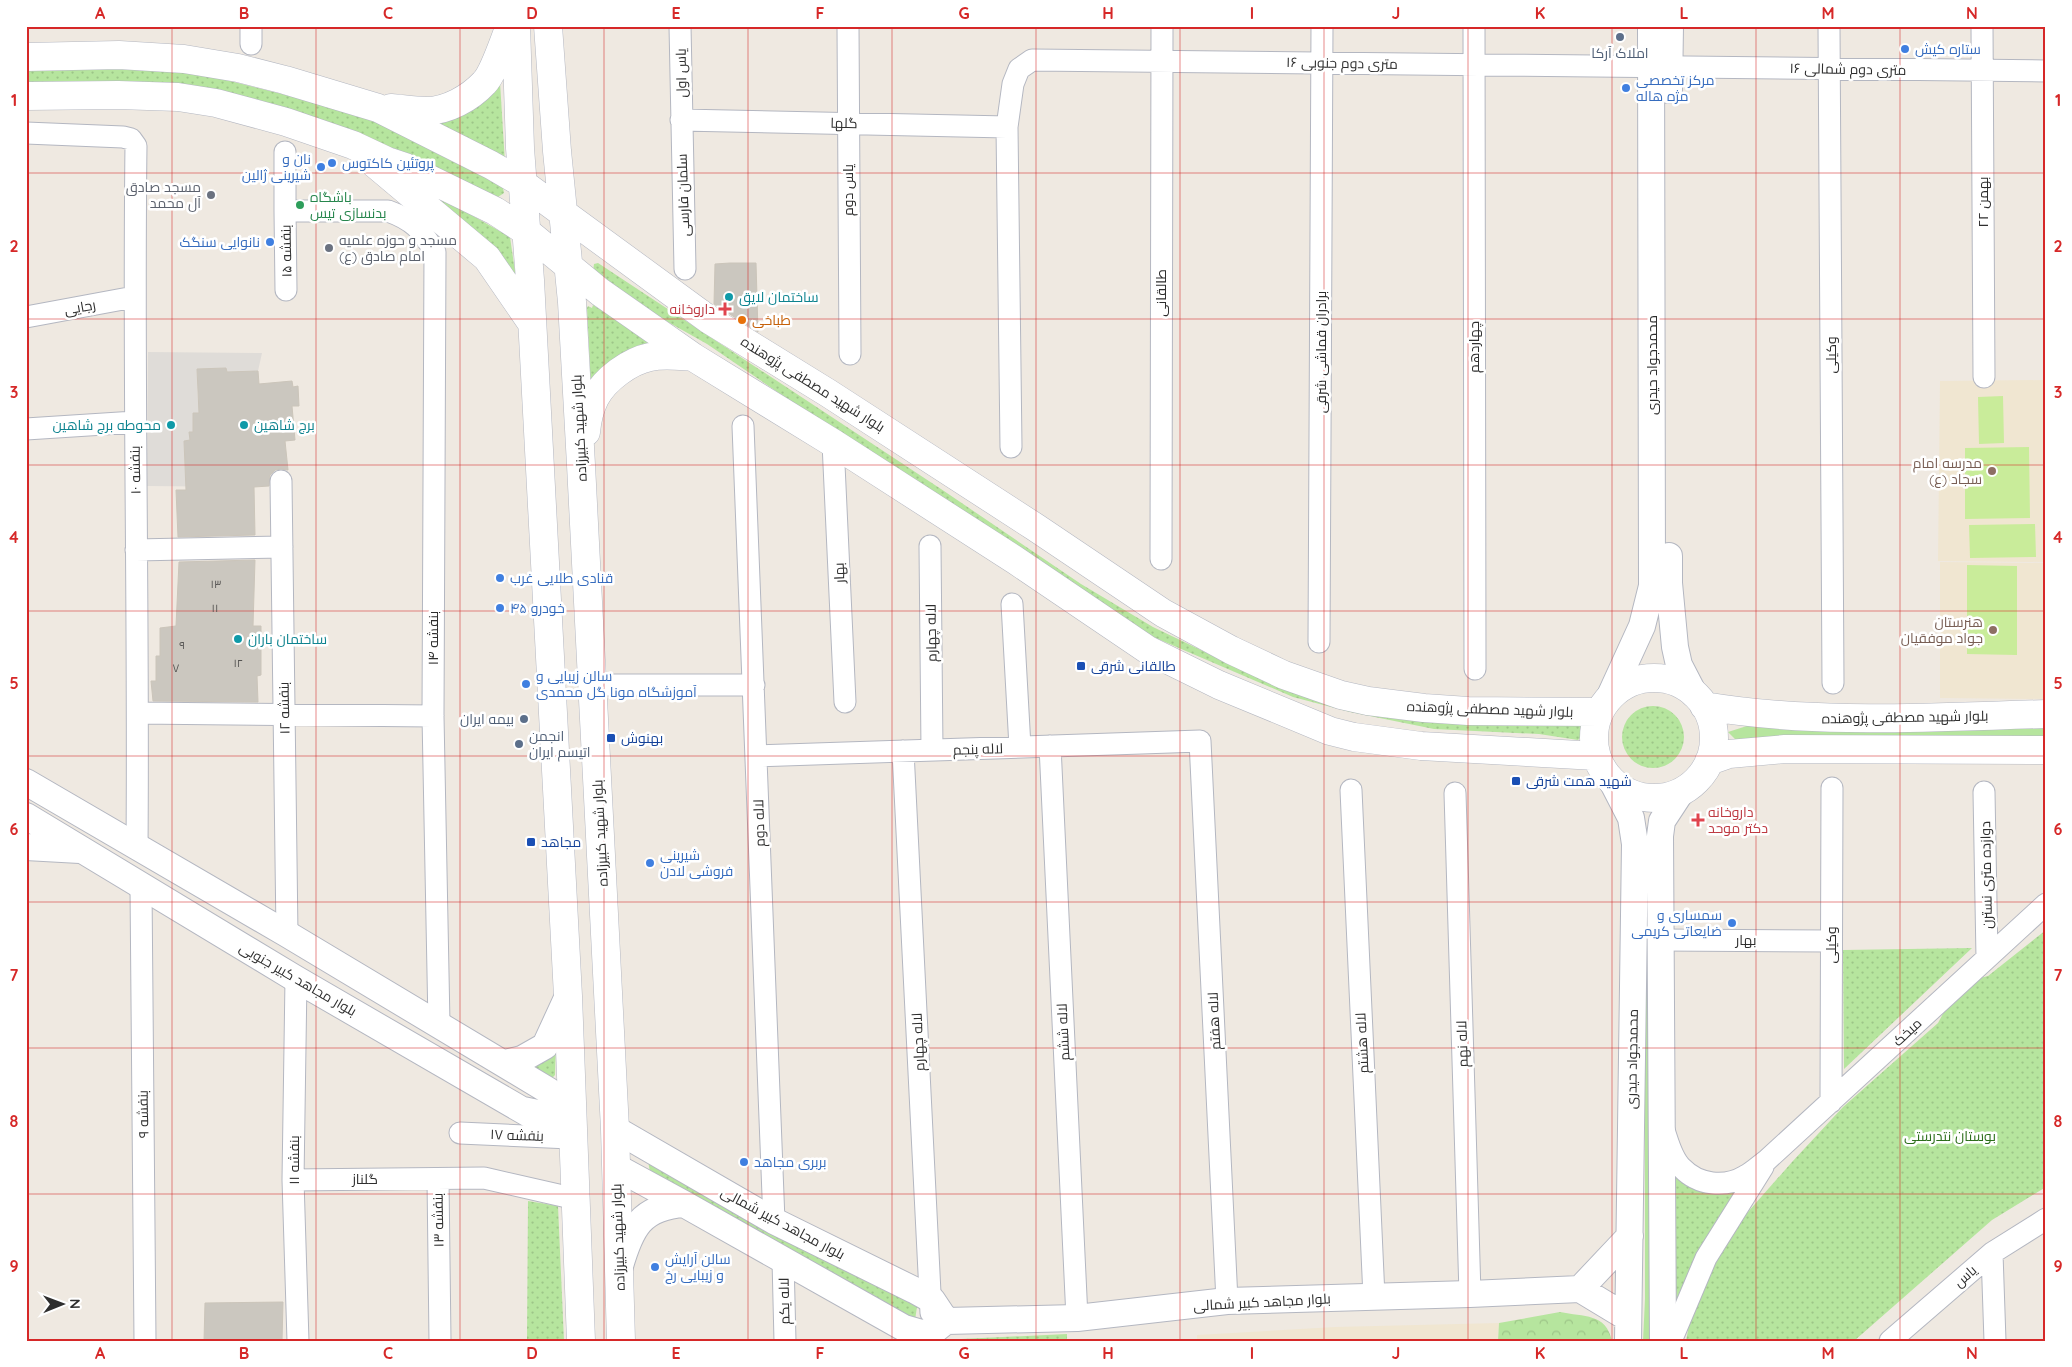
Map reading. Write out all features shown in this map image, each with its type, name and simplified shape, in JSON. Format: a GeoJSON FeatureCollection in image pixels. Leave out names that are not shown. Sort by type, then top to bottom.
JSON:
{"type":"FeatureCollection","features":[{"type":"Feature","properties":{"kind":"main road"},"geometry":{"type":"LineString","coordinates":[[378,108],[427,111],[454,104],[486,82],[510,26]]}},
{"type":"Feature","properties":{"kind":"main road"},"geometry":{"type":"LineString","coordinates":[[516,26],[522,184],[527,232],[568,996],[581,1341]]}},
{"type":"Feature","properties":{"kind":"main road","name":"بلوار شهید کبیرزاده"},"geometry":{"type":"LineString","coordinates":[[548,26],[569,266],[582,465],[615,1129],[621,1341]]}},
{"type":"Feature","properties":{"kind":"main road","name":"بلوار شهید مصطفی پژوهنده"},"geometry":{"type":"LineString","coordinates":[[26,57],[119,55],[184,59],[238,68],[378,108],[491,165],[522,184],[708,319],[1019,516],[1163,613],[1231,650],[1284,675],[1341,695],[1368,701],[1424,708],[1468,711],[1605,704]]}},
{"type":"Feature","properties":{"kind":"main road"},"geometry":{"type":"LineString","coordinates":[[26,96],[118,94],[178,97],[216,103],[257,113],[353,145],[405,167],[495,211],[527,232],[600,292],[693,357],[833,443],[1015,560],[1148,650],[1219,685],[1313,724],[1354,737],[1421,746],[1596,756]]}},
{"type":"Feature","properties":{"kind":"main road"},"geometry":{"type":"LineString","coordinates":[[353,145],[487,258],[532,323]]}},
{"type":"Feature","properties":{"kind":"main road"},"geometry":{"type":"LineString","coordinates":[[582,465],[587,423],[596,397],[614,376],[638,360],[652,356],[693,357]]}},
{"type":"Feature","properties":{"kind":"main road"},"geometry":{"type":"LineString","coordinates":[[1644,679],[1663,679],[1681,685],[1699,700],[1711,719],[1713,747],[1709,761],[1697,779],[1681,792],[1664,798],[1646,798],[1628,793],[1613,783],[1603,770],[1596,756],[1594,741],[1595,726],[1605,704],[1626,685],[1644,679]]}},
{"type":"Feature","properties":{"kind":"main road","name":"بلوار شهید مصطفی پژوهنده"},"geometry":{"type":"LineString","coordinates":[[1699,700],[1798,718],[1874,719],[2046,714]]}},
{"type":"Feature","properties":{"kind":"main road"},"geometry":{"type":"LineString","coordinates":[[1709,761],[1729,754],[1785,749],[2046,750]]}},
{"type":"Feature","properties":{"kind":"street","name":"یاس اول"},"geometry":{"type":"LineString","coordinates":[[680,26],[681,120]]}},
{"type":"Feature","properties":{"kind":"street","name":"یاس دوم"},"geometry":{"type":"LineString","coordinates":[[848,26],[850,354]]}},
{"type":"Feature","properties":{"kind":"street","name":"طالقانی"},"geometry":{"type":"LineString","coordinates":[[1161,559],[1162,26]]}},
{"type":"Feature","properties":{"kind":"street","name":"برادران قماشی شرقی"},"geometry":{"type":"LineString","coordinates":[[1319,642],[1322,26]]}},
{"type":"Feature","properties":{"kind":"street","name":"چهاردهم"},"geometry":{"type":"LineString","coordinates":[[1474,26],[1475,669]]}},
{"type":"Feature","properties":{"kind":"street","name":"محمدجواد حیدری"},"geometry":{"type":"LineString","coordinates":[[1651,26],[1660,66],[1669,583],[1675,647],[1679,665],[1699,700]]}},
{"type":"Feature","properties":{"kind":"street","name":"محمدجواد حیدری"},"geometry":{"type":"LineString","coordinates":[[1605,704],[1642,626],[1652,586],[1660,66],[1670,26]]}},
{"type":"Feature","properties":{"kind":"street","name":"وکیلی"},"geometry":{"type":"LineString","coordinates":[[1829,26],[1833,683]]}},
{"type":"Feature","properties":{"kind":"street","name":"۲۲ بهمن"},"geometry":{"type":"LineString","coordinates":[[1982,26],[1984,377]]}},
{"type":"Feature","properties":{"kind":"street","name":"۱۶ متری دوم جنوبی"},"geometry":{"type":"LineString","coordinates":[[1007,127],[1013,84],[1019,69],[1032,60],[1660,66]]}},
{"type":"Feature","properties":{"kind":"street","name":"۱۶ متری دوم شمالی"},"geometry":{"type":"LineString","coordinates":[[1660,66],[2046,71]]}},
{"type":"Feature","properties":{"kind":"street","name":"گلها"},"geometry":{"type":"LineString","coordinates":[[681,120],[848,122],[1007,127]]}},
{"type":"Feature","properties":{"kind":"street","name":"سلمان فارسی"},"geometry":{"type":"LineString","coordinates":[[681,120],[686,270]]}},
{"type":"Feature","properties":{"kind":"street"},"geometry":{"type":"LineString","coordinates":[[1007,127],[1011,447]]}},
{"type":"Feature","properties":{"kind":"street","name":"بنفشه ۱۰"},"geometry":{"type":"LineString","coordinates":[[26,133],[123,137],[131,139],[136,146],[134,297],[138,713],[137,848]]}},
{"type":"Feature","properties":{"kind":"street","name":"بنفشه ۱۵"},"geometry":{"type":"LineString","coordinates":[[285,152],[286,290]]}},
{"type":"Feature","properties":{"kind":"street","name":"بنفشه ۱۵"},"geometry":{"type":"LineString","coordinates":[[285,212],[388,211],[402,216],[416,225],[435,252]]}},
{"type":"Feature","properties":{"kind":"street","name":"بنفشه ۱۴"},"geometry":{"type":"LineString","coordinates":[[435,252],[433,716],[439,1024]]}},
{"type":"Feature","properties":{"kind":"street","name":"رجایی"},"geometry":{"type":"LineString","coordinates":[[26,316],[134,297]]}},
{"type":"Feature","properties":{"kind":"street"},"geometry":{"type":"LineString","coordinates":[[26,430],[135,422]]}},
{"type":"Feature","properties":{"kind":"street","name":"لاله دوم"},"geometry":{"type":"LineString","coordinates":[[743,426],[774,1221]]}},
{"type":"Feature","properties":{"kind":"street","name":"بهار"},"geometry":{"type":"LineString","coordinates":[[833,443],[845,702]]}},
{"type":"Feature","properties":{"kind":"street","name":"بنفشه ۱۲"},"geometry":{"type":"LineString","coordinates":[[281,481],[287,934]]}},
{"type":"Feature","properties":{"kind":"street","name":"لاله چهارم"},"geometry":{"type":"LineString","coordinates":[[930,546],[932,750]]}},
{"type":"Feature","properties":{"kind":"street"},"geometry":{"type":"LineString","coordinates":[[136,550],[282,547]]}},
{"type":"Feature","properties":{"kind":"street"},"geometry":{"type":"LineString","coordinates":[[1012,604],[1020,747]]}},
{"type":"Feature","properties":{"kind":"street"},"geometry":{"type":"LineString","coordinates":[[594,685],[754,685]]}},
{"type":"Feature","properties":{"kind":"street"},"geometry":{"type":"LineString","coordinates":[[138,713],[433,716]]}},
{"type":"Feature","properties":{"kind":"street","name":"لاله پنجم"},"geometry":{"type":"LineString","coordinates":[[756,756],[1200,741]]}},
{"type":"Feature","properties":{"kind":"street","name":"لاله هفتم"},"geometry":{"type":"LineString","coordinates":[[1200,741],[1227,1301]]}},
{"type":"Feature","properties":{"kind":"street","name":"لاله ششم"},"geometry":{"type":"LineString","coordinates":[[1050,746],[1077,1318]]}},
{"type":"Feature","properties":{"kind":"street","name":"لاله چهارم"},"geometry":{"type":"LineString","coordinates":[[903,751],[934,1324]]}},
{"type":"Feature","properties":{"kind":"street"},"geometry":{"type":"LineString","coordinates":[[26,782],[505,1063],[554,1096],[553,1106],[547,1114],[523,1110]]}},
{"type":"Feature","properties":{"kind":"street","name":"محمدجواد حیدری"},"geometry":{"type":"LineString","coordinates":[[1613,783],[1631,818],[1635,844],[1628,1329]]}},
{"type":"Feature","properties":{"kind":"street","name":"وکیلی"},"geometry":{"type":"LineString","coordinates":[[1831,1102],[1832,788]]}},
{"type":"Feature","properties":{"kind":"street","name":"لاله هشتم"},"geometry":{"type":"LineString","coordinates":[[1350,790],[1374,1297]]}},
{"type":"Feature","properties":{"kind":"street","name":"محمدجواد حیدری"},"geometry":{"type":"LineString","coordinates":[[1663,1341],[1660,940],[1662,821],[1681,792]]}},
{"type":"Feature","properties":{"kind":"street","name":"دوازده متری نسترن"},"geometry":{"type":"LineString","coordinates":[[1984,792],[1987,958]]}},
{"type":"Feature","properties":{"kind":"street","name":"لاله نهم"},"geometry":{"type":"LineString","coordinates":[[1455,793],[1470,1294]]}},
{"type":"Feature","properties":{"kind":"street","name":"بلوار مجاهد کبیر جنوبی"},"geometry":{"type":"LineString","coordinates":[[26,816],[296,979],[573,1138]]}},
{"type":"Feature","properties":{"kind":"street"},"geometry":{"type":"LineString","coordinates":[[26,847],[84,850]]}},
{"type":"Feature","properties":{"kind":"street","name":"بنفشه ۹"},"geometry":{"type":"LineString","coordinates":[[141,887],[145,1341]]}},
{"type":"Feature","properties":{"kind":"street","name":"میخک"},"geometry":{"type":"LineString","coordinates":[[1767,1160],[2046,904]]}},
{"type":"Feature","properties":{"kind":"street","name":"بهار"},"geometry":{"type":"LineString","coordinates":[[1660,940],[1831,941]]}},
{"type":"Feature","properties":{"kind":"street","name":"بنفشه ۱۱"},"geometry":{"type":"LineString","coordinates":[[296,979],[293,1180],[298,1341]]}},
{"type":"Feature","properties":{"kind":"street"},"geometry":{"type":"LineString","coordinates":[[505,1063],[522,1059],[545,1046],[568,996]]}},
{"type":"Feature","properties":{"kind":"street"},"geometry":{"type":"LineString","coordinates":[[1661,1121],[1670,1146],[1681,1167],[1700,1181],[1724,1184],[1744,1177],[1767,1160]]}},
{"type":"Feature","properties":{"kind":"street","name":"بلوار مجاهد کبیر شمالی"},"geometry":{"type":"LineString","coordinates":[[615,1129],[774,1221],[914,1290],[934,1324]]}},
{"type":"Feature","properties":{"kind":"street","name":"بنفشه ۱۷"},"geometry":{"type":"LineString","coordinates":[[460,1133],[573,1138]]}},
{"type":"Feature","properties":{"kind":"street"},"geometry":{"type":"LineString","coordinates":[[1671,1341],[1706,1258],[1767,1160]]}},
{"type":"Feature","properties":{"kind":"street","name":"بلوار مجاهد کبیر شمالی"},"geometry":{"type":"LineString","coordinates":[[616,1167],[904,1328],[918,1332],[934,1324],[1077,1318],[1227,1301],[1470,1294],[1580,1288]]}},
{"type":"Feature","properties":{"kind":"street","name":"بنفشه ۱۳"},"geometry":{"type":"LineString","coordinates":[[440,1341],[438,1179],[484,1178],[576,1199]]}},
{"type":"Feature","properties":{"kind":"street","name":"گلناز"},"geometry":{"type":"LineString","coordinates":[[293,1180],[438,1179]]}},
{"type":"Feature","properties":{"kind":"street"},"geometry":{"type":"LineString","coordinates":[[619,1270],[628,1238],[638,1222],[653,1210],[669,1205],[684,1204]]}},
{"type":"Feature","properties":{"kind":"street","name":"یاس"},"geometry":{"type":"LineString","coordinates":[[1890,1341],[1992,1253],[2046,1219]]}},
{"type":"Feature","properties":{"kind":"street"},"geometry":{"type":"LineString","coordinates":[[1628,1329],[1580,1288],[1630,1236]]}},
{"type":"Feature","properties":{"kind":"street"},"geometry":{"type":"LineString","coordinates":[[1992,1253],[1995,1341]]}},
{"type":"Feature","properties":{"kind":"street","name":"لاله یکم"},"geometry":{"type":"LineString","coordinates":[[783,1260],[785,1341]]}},
{"type":"Feature","properties":{"kind":"shaded area","name":"محوطه برج شاهین"},"geometry":{"type":"Polygon","coordinates":[[[148,352],[262,353],[258,371],[227,373],[226,368],[197,369],[198,402],[212,401],[213,417],[193,413],[193,432],[190,432],[190,440],[184,441],[185,469],[258,487],[147,486],[148,352]]]}},
{"type":"Feature","properties":{"kind":"shaded area","name":"مدرسه امام سجاد (ع)"},"geometry":{"type":"Polygon","coordinates":[[[2046,380],[2046,562],[1938,561],[1940,381],[2046,380]]]}},
{"type":"Feature","properties":{"kind":"shaded area","name":"هنرستان جواد موفقیان"},"geometry":{"type":"Polygon","coordinates":[[[1940,562],[2046,563],[2046,699],[1940,698],[1940,562]]]}},
{"type":"Feature","properties":{"kind":"shaded area"},"geometry":{"type":"Polygon","coordinates":[[[1499,1323],[1498,1341],[1197,1341],[1197,1335],[1335,1327],[1499,1323]]]}},
{"type":"Feature","properties":{"kind":"green space"},"geometry":{"type":"Polygon","coordinates":[[[135,66],[198,73],[326,105],[381,124],[437,148],[503,188],[504,193],[498,197],[493,197],[351,133],[26,84],[26,68],[135,66]]]}},
{"type":"Feature","properties":{"kind":"green space"},"geometry":{"type":"Polygon","coordinates":[[[499,66],[505,163],[424,122],[499,66]]]}},
{"type":"Feature","properties":{"kind":"green space"},"geometry":{"type":"Polygon","coordinates":[[[388,171],[438,196],[510,237],[518,292],[388,171]]]}},
{"type":"Feature","properties":{"kind":"green space"},"geometry":{"type":"Polygon","coordinates":[[[598,263],[944,491],[1081,584],[1153,627],[1259,678],[1579,723],[1582,729],[1582,736],[1578,740],[1539,734],[1434,729],[1350,712],[1293,697],[1151,636],[954,512],[707,344],[636,304],[593,271],[594,264],[598,263]]]}},
{"type":"Feature","properties":{"kind":"green space"},"geometry":{"type":"Polygon","coordinates":[[[593,305],[657,346],[591,388],[587,308],[588,306],[592,308],[593,305]]]}},
{"type":"Feature","properties":{"kind":"green space"},"geometry":{"type":"Polygon","coordinates":[[[2003,396],[2004,443],[1979,444],[1978,397],[2003,396]]]}},
{"type":"Feature","properties":{"kind":"green space"},"geometry":{"type":"Polygon","coordinates":[[[2029,447],[2030,518],[1965,519],[1965,448],[2029,447]]]}},
{"type":"Feature","properties":{"kind":"green space"},"geometry":{"type":"Polygon","coordinates":[[[2035,524],[2036,557],[1970,558],[1969,525],[2035,524]]]}},
{"type":"Feature","properties":{"kind":"green space"},"geometry":{"type":"Polygon","coordinates":[[[1967,565],[2017,566],[2017,655],[1967,654],[1967,565]]]}},
{"type":"Feature","properties":{"kind":"green space"},"geometry":{"type":"Polygon","coordinates":[[[1653,706],[1665,708],[1675,715],[1682,725],[1684,737],[1682,749],[1675,759],[1665,766],[1653,768],[1641,766],[1631,759],[1624,749],[1622,737],[1624,725],[1631,715],[1641,708],[1653,706]]]}},
{"type":"Feature","properties":{"kind":"green space"},"geometry":{"type":"Polygon","coordinates":[[[2046,724],[2046,739],[1753,742],[1735,739],[1728,732],[1750,725],[2046,724]]]}},
{"type":"Feature","properties":{"kind":"green space"},"geometry":{"type":"Polygon","coordinates":[[[1655,841],[1656,1341],[1643,1341],[1645,1299],[1645,1125],[1643,842],[1655,841]]]}},
{"type":"Feature","properties":{"kind":"green space","name":"بوستان نتدرستی"},"geometry":{"type":"Polygon","coordinates":[[[2046,930],[2046,1187],[1992,1220],[1854,1341],[1686,1341],[1691,1314],[1709,1270],[1740,1221],[1843,1107],[1938,1023],[1952,997],[1976,979],[1988,976],[2046,930]]]}},
{"type":"Feature","properties":{"kind":"green space"},"geometry":{"type":"Polygon","coordinates":[[[1972,948],[1844,1069],[1843,950],[1972,948]]]}},
{"type":"Feature","properties":{"kind":"green space"},"geometry":{"type":"Polygon","coordinates":[[[556,1041],[555,1075],[552,1078],[528,1064],[556,1041]]]}},
{"type":"Feature","properties":{"kind":"green space"},"geometry":{"type":"Polygon","coordinates":[[[648,1161],[910,1300],[917,1307],[915,1320],[650,1172],[648,1161]]]}},
{"type":"Feature","properties":{"kind":"green space"},"geometry":{"type":"Polygon","coordinates":[[[1671,1169],[1696,1188],[1711,1193],[1730,1192],[1748,1182],[1677,1313],[1671,1169]]]}},
{"type":"Feature","properties":{"kind":"green space"},"geometry":{"type":"Polygon","coordinates":[[[528,1201],[558,1206],[564,1341],[527,1341],[528,1201]]]}},
{"type":"Feature","properties":{"kind":"green space"},"geometry":{"type":"Polygon","coordinates":[[[1560,1312],[1585,1316],[1599,1321],[1605,1325],[1612,1341],[1498,1341],[1499,1323],[1560,1312]]]}},
{"type":"Feature","properties":{"kind":"green space"},"geometry":{"type":"Polygon","coordinates":[[[1067,1334],[1067,1341],[959,1341],[961,1339],[1067,1334]]]}},
{"type":"Feature","properties":{"kind":"building","name":"ساختمان لایق"},"geometry":{"type":"Polygon","coordinates":[[[756,263],[758,332],[714,304],[715,264],[756,263]]]}},
{"type":"Feature","properties":{"kind":"building","name":"برج شاهین"},"geometry":{"type":"Polygon","coordinates":[[[226,368],[227,372],[258,371],[259,384],[292,381],[293,387],[298,386],[299,406],[292,406],[295,440],[285,441],[288,470],[275,470],[270,475],[269,486],[254,487],[255,535],[178,537],[176,490],[186,490],[184,441],[190,440],[189,432],[193,432],[193,413],[199,413],[197,369],[226,368]]]}},
{"type":"Feature","properties":{"kind":"building"},"geometry":{"type":"Polygon","coordinates":[[[255,560],[253,626],[261,626],[261,675],[257,676],[258,702],[153,701],[151,681],[156,681],[156,656],[160,656],[160,628],[176,626],[179,562],[255,560]]]}},
{"type":"Feature","properties":{"kind":"building"},"geometry":{"type":"Polygon","coordinates":[[[283,1302],[282,1341],[204,1341],[205,1303],[283,1302]]]}},
{"type":"Feature","properties":{"kind":"place","name":"املاک آرکا"},"geometry":{"type":"Point","coordinates":[1620,37]}},
{"type":"Feature","properties":{"kind":"place","name":"ستاره کیش"},"geometry":{"type":"Point","coordinates":[1905,49]}},
{"type":"Feature","properties":{"kind":"place","name":"مرکز تخصصی مژه هاله"},"geometry":{"type":"Point","coordinates":[1626,88]}},
{"type":"Feature","properties":{"kind":"place","name":"پروتئین کاکتوس"},"geometry":{"type":"Point","coordinates":[332,163]}},
{"type":"Feature","properties":{"kind":"place","name":"نان و شیرینی ژالین"},"geometry":{"type":"Point","coordinates":[321,167]}},
{"type":"Feature","properties":{"kind":"place","name":"مسجد صادق آل محمد"},"geometry":{"type":"Point","coordinates":[211,195]}},
{"type":"Feature","properties":{"kind":"place","name":"باشگاه بدنسازی تیس"},"geometry":{"type":"Point","coordinates":[300,205]}},
{"type":"Feature","properties":{"kind":"place","name":"نانوایی سنگک"},"geometry":{"type":"Point","coordinates":[270,242]}},
{"type":"Feature","properties":{"kind":"place","name":"مسجد و حوزه علمیه امام صادق (ع)"},"geometry":{"type":"Point","coordinates":[329,248]}},
{"type":"Feature","properties":{"kind":"place","name":"ساختمان لایق"},"geometry":{"type":"Point","coordinates":[729,297]}},
{"type":"Feature","properties":{"kind":"place","name":"داروخانه"},"geometry":{"type":"Point","coordinates":[725,309]}},
{"type":"Feature","properties":{"kind":"place","name":"طباخی"},"geometry":{"type":"Point","coordinates":[742,320]}},
{"type":"Feature","properties":{"kind":"place","name":"محوطه برج شاهین"},"geometry":{"type":"Point","coordinates":[171,425]}},
{"type":"Feature","properties":{"kind":"place","name":"برج شاهین"},"geometry":{"type":"Point","coordinates":[244,425]}},
{"type":"Feature","properties":{"kind":"place","name":"مدرسه امام سجاد (ع)"},"geometry":{"type":"Point","coordinates":[1992,471]}},
{"type":"Feature","properties":{"kind":"place","name":"قنادی طلایی غرب"},"geometry":{"type":"Point","coordinates":[500,578]}},
{"type":"Feature","properties":{"kind":"place","name":"خودرو ۴۵"},"geometry":{"type":"Point","coordinates":[500,608]}},
{"type":"Feature","properties":{"kind":"place","name":"هنرستان جواد موفقیان"},"geometry":{"type":"Point","coordinates":[1993,630]}},
{"type":"Feature","properties":{"kind":"place","name":"ساختمان باران"},"geometry":{"type":"Point","coordinates":[238,639]}},
{"type":"Feature","properties":{"kind":"place","name":"طالقانی شرقی"},"geometry":{"type":"Point","coordinates":[1081,666]}},
{"type":"Feature","properties":{"kind":"place","name":"سالن زیبایی و آموزشگاه مونا گل محمدی"},"geometry":{"type":"Point","coordinates":[526,684]}},
{"type":"Feature","properties":{"kind":"place","name":"بیمه ایران"},"geometry":{"type":"Point","coordinates":[524,719]}},
{"type":"Feature","properties":{"kind":"place","name":"بهنوش"},"geometry":{"type":"Point","coordinates":[611,738]}},
{"type":"Feature","properties":{"kind":"place","name":"انجمن اتیسم ایران"},"geometry":{"type":"Point","coordinates":[519,744]}},
{"type":"Feature","properties":{"kind":"place","name":"شهید همت شرقی"},"geometry":{"type":"Point","coordinates":[1516,781]}},
{"type":"Feature","properties":{"kind":"place","name":"داروخانه دکتر موحد"},"geometry":{"type":"Point","coordinates":[1698,820]}},
{"type":"Feature","properties":{"kind":"place","name":"مجاهد"},"geometry":{"type":"Point","coordinates":[531,842]}},
{"type":"Feature","properties":{"kind":"place","name":"شیرینی فروشی لادن"},"geometry":{"type":"Point","coordinates":[650,863]}},
{"type":"Feature","properties":{"kind":"place","name":"سمساری و ضایعاتی کریمی"},"geometry":{"type":"Point","coordinates":[1732,923]}},
{"type":"Feature","properties":{"kind":"place","name":"بربری مجاهد"},"geometry":{"type":"Point","coordinates":[744,1162]}},
{"type":"Feature","properties":{"kind":"place","name":"سالن آرایش و زیبایی رخ"},"geometry":{"type":"Point","coordinates":[655,1267]}}]}
